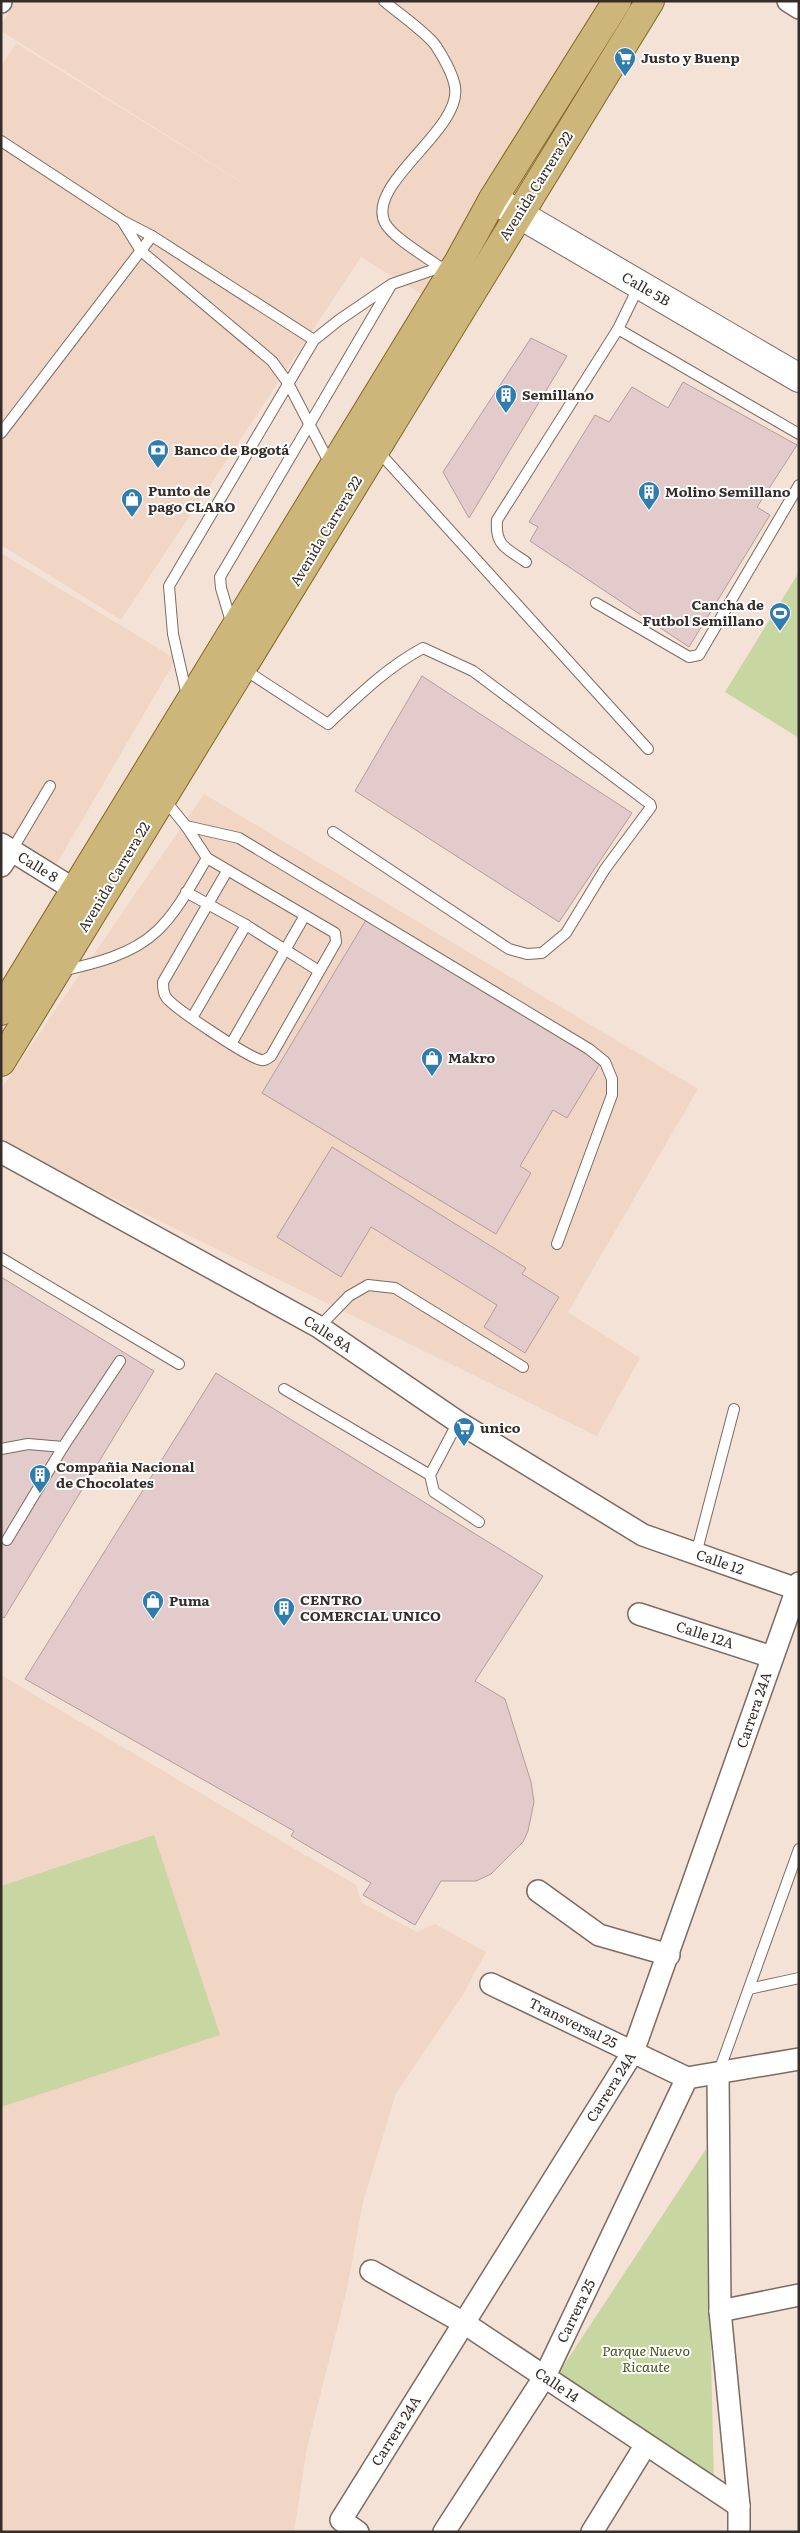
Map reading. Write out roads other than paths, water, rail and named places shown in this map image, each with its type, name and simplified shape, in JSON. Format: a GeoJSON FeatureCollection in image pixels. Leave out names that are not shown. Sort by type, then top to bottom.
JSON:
{"type":"FeatureCollection","features":[{"type":"Feature","properties":{"kind":"main road","name":"Avenida Carrera 22"},"geometry":{"type":"LineString","coordinates":[[1,1062],[650,1]]}},
{"type":"Feature","properties":{"kind":"main road","name":"Avenida Carrera 22"},"geometry":{"type":"LineString","coordinates":[[1,1011],[332,469],[450,265],[493,199],[612,3]]}},
{"type":"Feature","properties":{"kind":"street"},"geometry":{"type":"LineString","coordinates":[[788,1],[799,8]]}},
{"type":"Feature","properties":{"kind":"street","name":"Calle 5B"},"geometry":{"type":"LineString","coordinates":[[493,199],[799,378]]}},
{"type":"Feature","properties":{"kind":"street","name":"Calle 8"},"geometry":{"type":"LineString","coordinates":[[5,853],[75,890]]}},
{"type":"Feature","properties":{"kind":"street","name":"Calle 8A"},"geometry":{"type":"LineString","coordinates":[[1,1152],[319,1327],[458,1422],[643,1534]]}},
{"type":"Feature","properties":{"kind":"street","name":"Calle 12"},"geometry":{"type":"LineString","coordinates":[[643,1534],[696,1554],[798,1586]]}},
{"type":"Feature","properties":{"kind":"street","name":"Carrera 24A"},"geometry":{"type":"LineString","coordinates":[[358,2532],[341,2520],[633,2052],[669,1956],[798,1586]]}},
{"type":"Feature","properties":{"kind":"street","name":"Calle 12A"},"geometry":{"type":"LineString","coordinates":[[638,1614],[772,1657]]}},
{"type":"Feature","properties":{"kind":"street"},"geometry":{"type":"LineString","coordinates":[[538,1891],[599,1935],[669,1956]]}},
{"type":"Feature","properties":{"kind":"street","name":"Transversal 25"},"geometry":{"type":"LineString","coordinates":[[491,1984],[687,2078]]}},
{"type":"Feature","properties":{"kind":"street"},"geometry":{"type":"LineString","coordinates":[[687,2078],[799,2059]]}},
{"type":"Feature","properties":{"kind":"street"},"geometry":{"type":"LineString","coordinates":[[718,2074],[720,2312],[739,2506],[739,2532]]}},
{"type":"Feature","properties":{"kind":"street","name":"Carrera 25"},"geometry":{"type":"LineString","coordinates":[[444,2532],[545,2376],[687,2078]]}},
{"type":"Feature","properties":{"kind":"street","name":"Calle 14"},"geometry":{"type":"LineString","coordinates":[[370,2271],[464,2322],[645,2446],[739,2506]]}},
{"type":"Feature","properties":{"kind":"street"},"geometry":{"type":"LineString","coordinates":[[720,2312],[799,2295]]}},
{"type":"Feature","properties":{"kind":"street"},"geometry":{"type":"LineString","coordinates":[[592,2532],[645,2446]]}},
{"type":"Feature","properties":{"kind":"lane"},"geometry":{"type":"LineString","coordinates":[[384,1],[435,45],[455,88],[452,108],[387,195],[382,212],[386,224],[393,232],[450,265]]}},
{"type":"Feature","properties":{"kind":"lane"},"geometry":{"type":"LineString","coordinates":[[1,141],[123,221],[152,236],[314,340]]}},
{"type":"Feature","properties":{"kind":"lane"},"geometry":{"type":"LineString","coordinates":[[123,221],[141,250],[272,361],[288,383],[332,469]]}},
{"type":"Feature","properties":{"kind":"lane"},"geometry":{"type":"LineString","coordinates":[[1,433],[152,236]]}},
{"type":"Feature","properties":{"kind":"lane"},"geometry":{"type":"LineString","coordinates":[[188,705],[173,634],[169,586],[288,383],[314,340],[339,320],[392,284],[450,265]]}},
{"type":"Feature","properties":{"kind":"lane"},"geometry":{"type":"LineString","coordinates":[[233,630],[221,588],[220,577],[392,284]]}},
{"type":"Feature","properties":{"kind":"lane"},"geometry":{"type":"LineString","coordinates":[[526,562],[506,548],[496,535],[497,520],[618,329],[640,285]]}},
{"type":"Feature","properties":{"kind":"lane"},"geometry":{"type":"LineString","coordinates":[[618,329],[799,434]]}},
{"type":"Feature","properties":{"kind":"lane"},"geometry":{"type":"LineString","coordinates":[[376,449],[648,749]]}},
{"type":"Feature","properties":{"kind":"lane"},"geometry":{"type":"LineString","coordinates":[[596,603],[689,657],[699,655],[799,485]]}},
{"type":"Feature","properties":{"kind":"lane"},"geometry":{"type":"LineString","coordinates":[[242,668],[328,724],[380,676],[422,648],[473,671],[650,804],[650,808],[605,869],[566,933],[542,953],[527,954],[509,949],[332,832]]}},
{"type":"Feature","properties":{"kind":"lane"},"geometry":{"type":"LineString","coordinates":[[5,853],[50,786]]}},
{"type":"Feature","properties":{"kind":"lane"},"geometry":{"type":"LineString","coordinates":[[163,798],[186,826],[206,858],[334,933],[336,938],[271,1056],[261,1060],[231,1044],[166,998],[163,982],[227,871]]}},
{"type":"Feature","properties":{"kind":"lane"},"geometry":{"type":"LineString","coordinates":[[186,826],[239,838],[540,1019],[605,1062],[612,1079],[612,1095],[557,1244]]}},
{"type":"Feature","properties":{"kind":"lane"},"geometry":{"type":"LineString","coordinates":[[56,972],[104,961],[156,933],[172,914],[206,858]]}},
{"type":"Feature","properties":{"kind":"lane"},"geometry":{"type":"LineString","coordinates":[[186,892],[246,925],[319,971]]}},
{"type":"Feature","properties":{"kind":"lane"},"geometry":{"type":"LineString","coordinates":[[231,1044],[304,917]]}},
{"type":"Feature","properties":{"kind":"lane"},"geometry":{"type":"LineString","coordinates":[[192,1018],[246,925]]}},
{"type":"Feature","properties":{"kind":"lane"},"geometry":{"type":"LineString","coordinates":[[1,1258],[179,1364]]}},
{"type":"Feature","properties":{"kind":"lane"},"geometry":{"type":"LineString","coordinates":[[319,1327],[349,1296],[368,1285],[395,1288],[523,1367]]}},
{"type":"Feature","properties":{"kind":"lane"},"geometry":{"type":"LineString","coordinates":[[7,1540],[62,1447],[120,1360]]}},
{"type":"Feature","properties":{"kind":"lane"},"geometry":{"type":"LineString","coordinates":[[284,1389],[430,1475]]}},
{"type":"Feature","properties":{"kind":"lane"},"geometry":{"type":"LineString","coordinates":[[696,1554],[734,1409]]}},
{"type":"Feature","properties":{"kind":"lane"},"geometry":{"type":"LineString","coordinates":[[458,1422],[430,1475],[434,1492],[479,1522]]}},
{"type":"Feature","properties":{"kind":"lane"},"geometry":{"type":"LineString","coordinates":[[1,1449],[28,1444],[62,1447]]}},
{"type":"Feature","properties":{"kind":"lane"},"geometry":{"type":"LineString","coordinates":[[718,2074],[799,1849]]}},
{"type":"Feature","properties":{"kind":"lane"},"geometry":{"type":"LineString","coordinates":[[749,1989],[799,1978]]}},
{"type":"Feature","properties":{"kind":"place","name":"Justo y Buenp"},"geometry":{"type":"Point","coordinates":[625,77]}},
{"type":"Feature","properties":{"kind":"place","name":"Semillano"},"geometry":{"type":"Point","coordinates":[506,414]}},
{"type":"Feature","properties":{"kind":"place","name":"Banco de Bogotá"},"geometry":{"type":"Point","coordinates":[158,469]}},
{"type":"Feature","properties":{"kind":"place","name":"Molino Semillano"},"geometry":{"type":"Point","coordinates":[649,511]}},
{"type":"Feature","properties":{"kind":"place","name":"Punto de pago CLARO"},"geometry":{"type":"Point","coordinates":[132,518]}},
{"type":"Feature","properties":{"kind":"place","name":"Cancha de Futbol Semillano"},"geometry":{"type":"Point","coordinates":[780,632]}},
{"type":"Feature","properties":{"kind":"place","name":"Makro"},"geometry":{"type":"Point","coordinates":[432,1077]}},
{"type":"Feature","properties":{"kind":"place","name":"unico"},"geometry":{"type":"Point","coordinates":[464,1447]}},
{"type":"Feature","properties":{"kind":"place","name":"Compañia Nacional de Chocolates"},"geometry":{"type":"Point","coordinates":[40,1494]}},
{"type":"Feature","properties":{"kind":"place","name":"Puma"},"geometry":{"type":"Point","coordinates":[153,1620]}},
{"type":"Feature","properties":{"kind":"place","name":"CENTRO COMERCIAL UNICO"},"geometry":{"type":"Point","coordinates":[284,1627]}},
{"type":"Feature","properties":{"kind":"park label","name":"Parque Nuevo Ricaute"},"geometry":{"type":"Point","coordinates":[646,2360]}}]}
